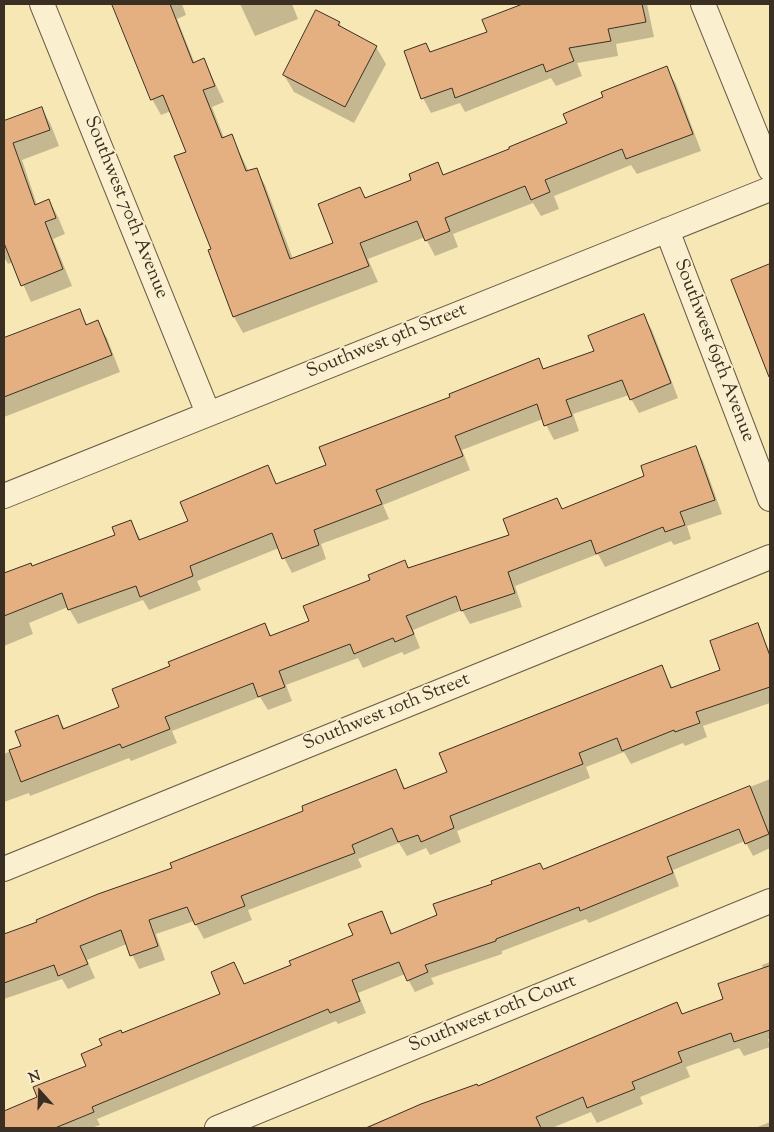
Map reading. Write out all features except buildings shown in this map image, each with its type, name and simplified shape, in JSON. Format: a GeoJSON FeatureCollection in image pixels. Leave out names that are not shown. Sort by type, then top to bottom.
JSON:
{"type":"FeatureCollection","features":[{"type":"Feature","properties":{"kind":"street","name":"Southwest 70th Avenue"},"geometry":{"type":"LineString","coordinates":[[42,4],[208,413]]}},
{"type":"Feature","properties":{"kind":"street"},"geometry":{"type":"LineString","coordinates":[[703,4],[770,169]]}},
{"type":"Feature","properties":{"kind":"street","name":"Southwest 9th Street"},"geometry":{"type":"LineString","coordinates":[[4,496],[770,189]]}},
{"type":"Feature","properties":{"kind":"street","name":"Southwest 69th Avenue"},"geometry":{"type":"LineString","coordinates":[[667,230],[770,499]]}},
{"type":"Feature","properties":{"kind":"street","name":"Southwest 10th Street"},"geometry":{"type":"LineString","coordinates":[[4,869],[770,557]]}},
{"type":"Feature","properties":{"kind":"street","name":"Southwest 10th Court"},"geometry":{"type":"LineString","coordinates":[[217,1128],[770,901]]}}]}
